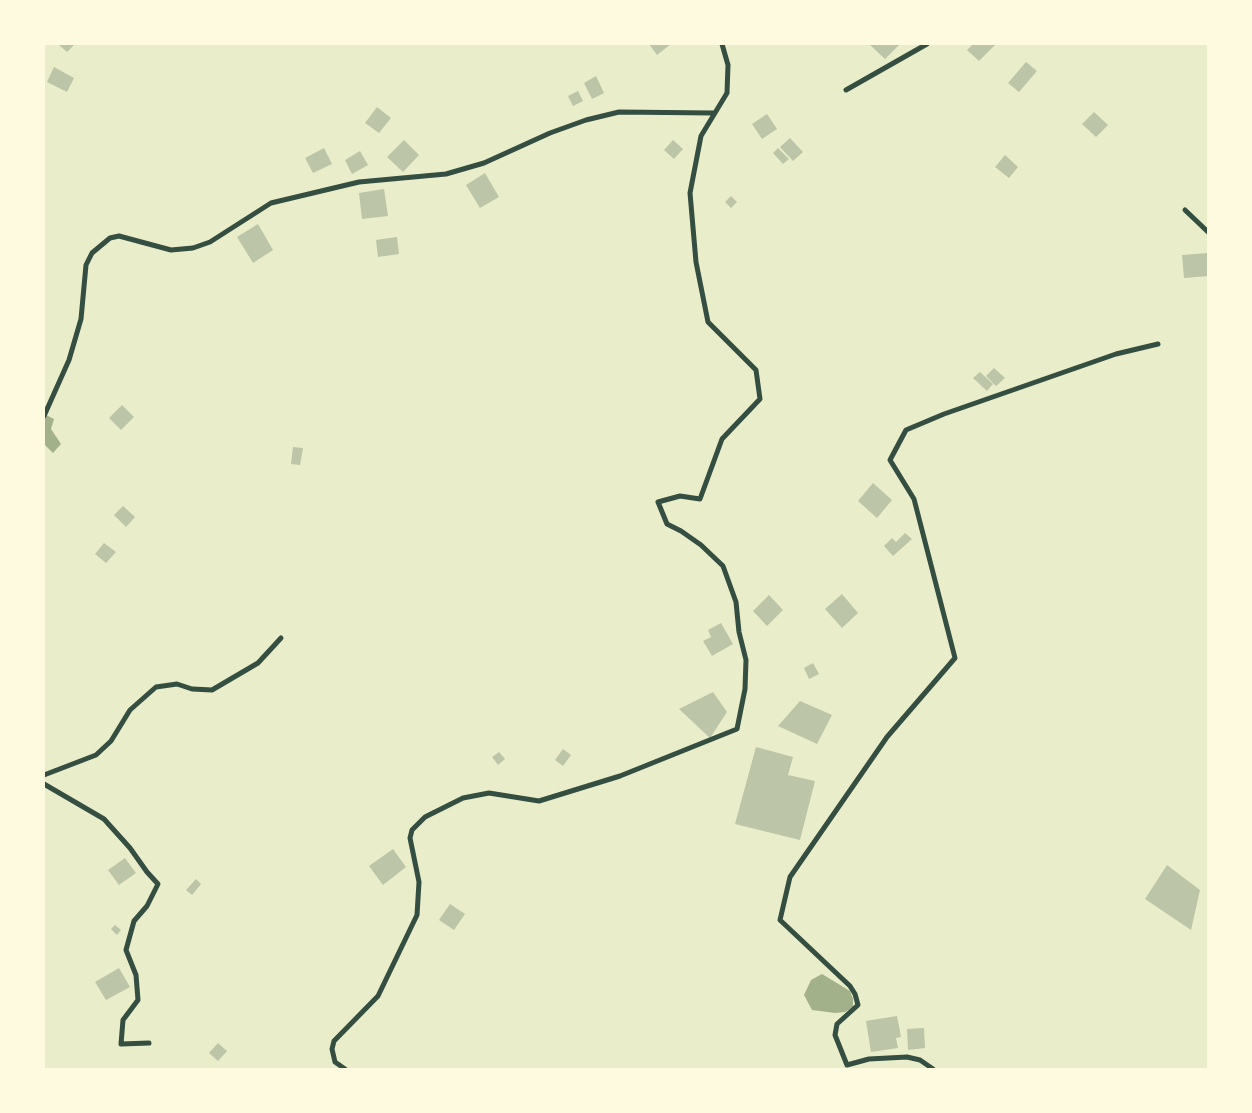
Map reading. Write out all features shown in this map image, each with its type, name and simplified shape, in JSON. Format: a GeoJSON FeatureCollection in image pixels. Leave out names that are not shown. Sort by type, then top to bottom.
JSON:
{"type":"FeatureCollection","features":[{"type":"Feature","properties":{"kind":"street"},"geometry":{"type":"LineString","coordinates":[[345,1069],[336,1062],[332,1049],[334,1042],[378,996],[417,915],[419,882],[410,838],[412,830],[425,817],[463,798],[489,793],[539,801],[620,776],[737,729],[745,689],[746,660],[739,632],[736,602],[723,566],[700,545],[681,531],[667,524],[658,502],[680,496],[700,499],[722,439],[760,399],[756,370],[708,322],[696,262],[690,193],[701,136],[713,113],[727,93],[728,65],[722,44]]}},
{"type":"Feature","properties":{"kind":"street"},"geometry":{"type":"LineString","coordinates":[[846,90],[927,44]]}},
{"type":"Feature","properties":{"kind":"street"},"geometry":{"type":"LineString","coordinates":[[44,416],[69,360],[81,319],[86,265],[92,253],[110,238],[119,236],[171,250],[194,248],[210,242],[271,203],[359,182],[446,174],[484,163],[550,133],[586,120],[619,112],[713,113]]}},
{"type":"Feature","properties":{"kind":"street"},"geometry":{"type":"LineString","coordinates":[[1185,210],[1208,232]]}},
{"type":"Feature","properties":{"kind":"street"},"geometry":{"type":"LineString","coordinates":[[933,1069],[920,1060],[907,1057],[869,1059],[847,1065],[835,1035],[836,1024],[858,1005],[855,994],[850,986],[780,920],[790,877],[887,737],[955,658],[914,499],[890,460],[906,430],[944,414],[1116,354],[1158,344]]}},
{"type":"Feature","properties":{"kind":"street"},"geometry":{"type":"LineString","coordinates":[[44,776],[96,755],[111,741],[130,710],[156,686],[177,684],[192,689],[212,690],[258,663],[281,638]]}},
{"type":"Feature","properties":{"kind":"street"},"geometry":{"type":"LineString","coordinates":[[44,784],[104,819],[158,884],[147,906],[134,921],[126,950],[136,975],[138,1000],[123,1020],[121,1044],[149,1043]]}},
{"type":"Feature","properties":{"kind":"shaded area"},"geometry":{"type":"Polygon","coordinates":[[[46,415],[54,419],[51,429],[61,444],[53,453],[44,444],[44,417],[46,415]]]}},
{"type":"Feature","properties":{"kind":"shaded area"},"geometry":{"type":"Polygon","coordinates":[[[822,974],[850,991],[853,1007],[845,1012],[835,1013],[812,1010],[804,995],[811,980],[822,974]]]}},
{"type":"Feature","properties":{"kind":"building"},"geometry":{"type":"Polygon","coordinates":[[[58,44],[75,44],[67,52],[58,44]]]}},
{"type":"Feature","properties":{"kind":"building"},"geometry":{"type":"Polygon","coordinates":[[[649,44],[671,44],[657,55],[649,44]]]}},
{"type":"Feature","properties":{"kind":"building"},"geometry":{"type":"Polygon","coordinates":[[[869,44],[900,44],[885,59],[869,44]]]}},
{"type":"Feature","properties":{"kind":"building"},"geometry":{"type":"Polygon","coordinates":[[[973,44],[996,44],[979,61],[967,50],[973,44]]]}},
{"type":"Feature","properties":{"kind":"building"},"geometry":{"type":"Polygon","coordinates":[[[1026,62],[1037,71],[1019,92],[1008,83],[1026,62]]]}},
{"type":"Feature","properties":{"kind":"building"},"geometry":{"type":"Polygon","coordinates":[[[54,67],[74,78],[67,92],[47,82],[54,67]]]}},
{"type":"Feature","properties":{"kind":"building"},"geometry":{"type":"Polygon","coordinates":[[[596,76],[604,93],[592,99],[584,83],[596,76]]]}},
{"type":"Feature","properties":{"kind":"building"},"geometry":{"type":"Polygon","coordinates":[[[578,91],[583,101],[573,106],[568,96],[578,91]]]}},
{"type":"Feature","properties":{"kind":"building"},"geometry":{"type":"Polygon","coordinates":[[[377,107],[391,118],[379,133],[365,123],[377,107]]]}},
{"type":"Feature","properties":{"kind":"building"},"geometry":{"type":"Polygon","coordinates":[[[1094,112],[1108,125],[1096,137],[1082,124],[1094,112]]]}},
{"type":"Feature","properties":{"kind":"building"},"geometry":{"type":"Polygon","coordinates":[[[767,114],[777,129],[762,139],[752,124],[767,114]]]}},
{"type":"Feature","properties":{"kind":"building"},"geometry":{"type":"Polygon","coordinates":[[[790,138],[803,152],[793,161],[780,147],[790,138]]]}},
{"type":"Feature","properties":{"kind":"building"},"geometry":{"type":"Polygon","coordinates":[[[404,140],[419,155],[403,172],[387,157],[404,140]]]}},
{"type":"Feature","properties":{"kind":"building"},"geometry":{"type":"Polygon","coordinates":[[[673,140],[683,149],[674,159],[664,150],[673,140]]]}},
{"type":"Feature","properties":{"kind":"building"},"geometry":{"type":"Polygon","coordinates":[[[324,148],[332,164],[313,173],[305,158],[324,148]]]}},
{"type":"Feature","properties":{"kind":"building"},"geometry":{"type":"Polygon","coordinates":[[[778,148],[789,159],[783,164],[773,153],[778,148]]]}},
{"type":"Feature","properties":{"kind":"building"},"geometry":{"type":"Polygon","coordinates":[[[360,151],[368,165],[352,174],[345,160],[360,151]]]}},
{"type":"Feature","properties":{"kind":"building"},"geometry":{"type":"Polygon","coordinates":[[[1005,155],[1018,167],[1009,178],[995,167],[1005,155]]]}},
{"type":"Feature","properties":{"kind":"building"},"geometry":{"type":"Polygon","coordinates":[[[485,173],[499,197],[480,208],[466,185],[485,173]]]}},
{"type":"Feature","properties":{"kind":"building"},"geometry":{"type":"Polygon","coordinates":[[[384,189],[388,216],[362,219],[359,193],[384,189]]]}},
{"type":"Feature","properties":{"kind":"building"},"geometry":{"type":"Polygon","coordinates":[[[731,196],[737,202],[731,208],[725,202],[731,196]]]}},
{"type":"Feature","properties":{"kind":"building"},"geometry":{"type":"Polygon","coordinates":[[[258,224],[273,250],[253,263],[237,237],[258,224]]]}},
{"type":"Feature","properties":{"kind":"building"},"geometry":{"type":"Polygon","coordinates":[[[397,237],[399,254],[378,257],[376,240],[397,237]]]}},
{"type":"Feature","properties":{"kind":"building"},"geometry":{"type":"Polygon","coordinates":[[[1208,253],[1208,276],[1184,278],[1182,255],[1208,253]]]}},
{"type":"Feature","properties":{"kind":"building"},"geometry":{"type":"Polygon","coordinates":[[[994,368],[1005,378],[996,386],[986,376],[994,368]]]}},
{"type":"Feature","properties":{"kind":"building"},"geometry":{"type":"Polygon","coordinates":[[[980,372],[993,384],[987,391],[973,378],[980,372]]]}},
{"type":"Feature","properties":{"kind":"building"},"geometry":{"type":"Polygon","coordinates":[[[122,405],[134,417],[121,430],[109,418],[122,405]]]}},
{"type":"Feature","properties":{"kind":"building"},"geometry":{"type":"Polygon","coordinates":[[[293,447],[303,448],[300,465],[291,464],[293,447]]]}},
{"type":"Feature","properties":{"kind":"building"},"geometry":{"type":"Polygon","coordinates":[[[873,483],[892,500],[877,518],[858,501],[873,483]]]}},
{"type":"Feature","properties":{"kind":"building"},"geometry":{"type":"Polygon","coordinates":[[[123,506],[135,517],[126,527],[114,515],[123,506]]]}},
{"type":"Feature","properties":{"kind":"building"},"geometry":{"type":"Polygon","coordinates":[[[905,533],[912,539],[893,556],[884,546],[892,538],[896,542],[905,533]]]}},
{"type":"Feature","properties":{"kind":"building"},"geometry":{"type":"Polygon","coordinates":[[[104,543],[116,552],[106,563],[95,554],[104,543]]]}},
{"type":"Feature","properties":{"kind":"building"},"geometry":{"type":"Polygon","coordinates":[[[842,594],[858,613],[842,628],[825,609],[842,594]]]}},
{"type":"Feature","properties":{"kind":"building"},"geometry":{"type":"Polygon","coordinates":[[[769,595],[783,610],[767,626],[753,611],[769,595]]]}},
{"type":"Feature","properties":{"kind":"building"},"geometry":{"type":"Polygon","coordinates":[[[721,623],[733,644],[712,656],[703,641],[711,637],[708,630],[721,623]]]}},
{"type":"Feature","properties":{"kind":"building"},"geometry":{"type":"Polygon","coordinates":[[[813,663],[819,674],[809,679],[804,668],[813,663]]]}},
{"type":"Feature","properties":{"kind":"building"},"geometry":{"type":"Polygon","coordinates":[[[713,692],[727,712],[710,738],[679,709],[713,692]]]}},
{"type":"Feature","properties":{"kind":"building"},"geometry":{"type":"Polygon","coordinates":[[[800,701],[832,715],[817,744],[778,726],[800,701]]]}},
{"type":"Feature","properties":{"kind":"building"},"geometry":{"type":"Polygon","coordinates":[[[756,747],[793,757],[788,775],[815,781],[800,840],[735,824],[756,747]]]}},
{"type":"Feature","properties":{"kind":"building"},"geometry":{"type":"Polygon","coordinates":[[[563,749],[571,755],[563,766],[555,760],[563,749]]]}},
{"type":"Feature","properties":{"kind":"building"},"geometry":{"type":"Polygon","coordinates":[[[499,752],[505,759],[498,765],[492,757],[499,752]]]}},
{"type":"Feature","properties":{"kind":"building"},"geometry":{"type":"Polygon","coordinates":[[[393,849],[406,867],[383,885],[369,866],[393,849]]]}},
{"type":"Feature","properties":{"kind":"building"},"geometry":{"type":"Polygon","coordinates":[[[125,858],[136,873],[119,885],[108,870],[125,858]]]}},
{"type":"Feature","properties":{"kind":"building"},"geometry":{"type":"Polygon","coordinates":[[[1167,865],[1200,890],[1191,930],[1145,899],[1167,865]]]}},
{"type":"Feature","properties":{"kind":"building"},"geometry":{"type":"Polygon","coordinates":[[[196,879],[201,884],[192,895],[186,890],[196,879]]]}},
{"type":"Feature","properties":{"kind":"building"},"geometry":{"type":"Polygon","coordinates":[[[450,904],[465,914],[454,930],[439,920],[450,904]]]}},
{"type":"Feature","properties":{"kind":"building"},"geometry":{"type":"Polygon","coordinates":[[[115,925],[121,930],[117,935],[111,929],[115,925]]]}},
{"type":"Feature","properties":{"kind":"building"},"geometry":{"type":"Polygon","coordinates":[[[119,968],[130,987],[106,1000],[95,982],[119,968]]]}},
{"type":"Feature","properties":{"kind":"building"},"geometry":{"type":"Polygon","coordinates":[[[897,1016],[901,1037],[896,1038],[898,1048],[871,1052],[866,1021],[897,1016]]]}},
{"type":"Feature","properties":{"kind":"building"},"geometry":{"type":"Polygon","coordinates":[[[924,1028],[925,1048],[908,1050],[907,1029],[924,1028]]]}},
{"type":"Feature","properties":{"kind":"building"},"geometry":{"type":"Polygon","coordinates":[[[218,1043],[227,1051],[218,1061],[209,1053],[218,1043]]]}}]}
